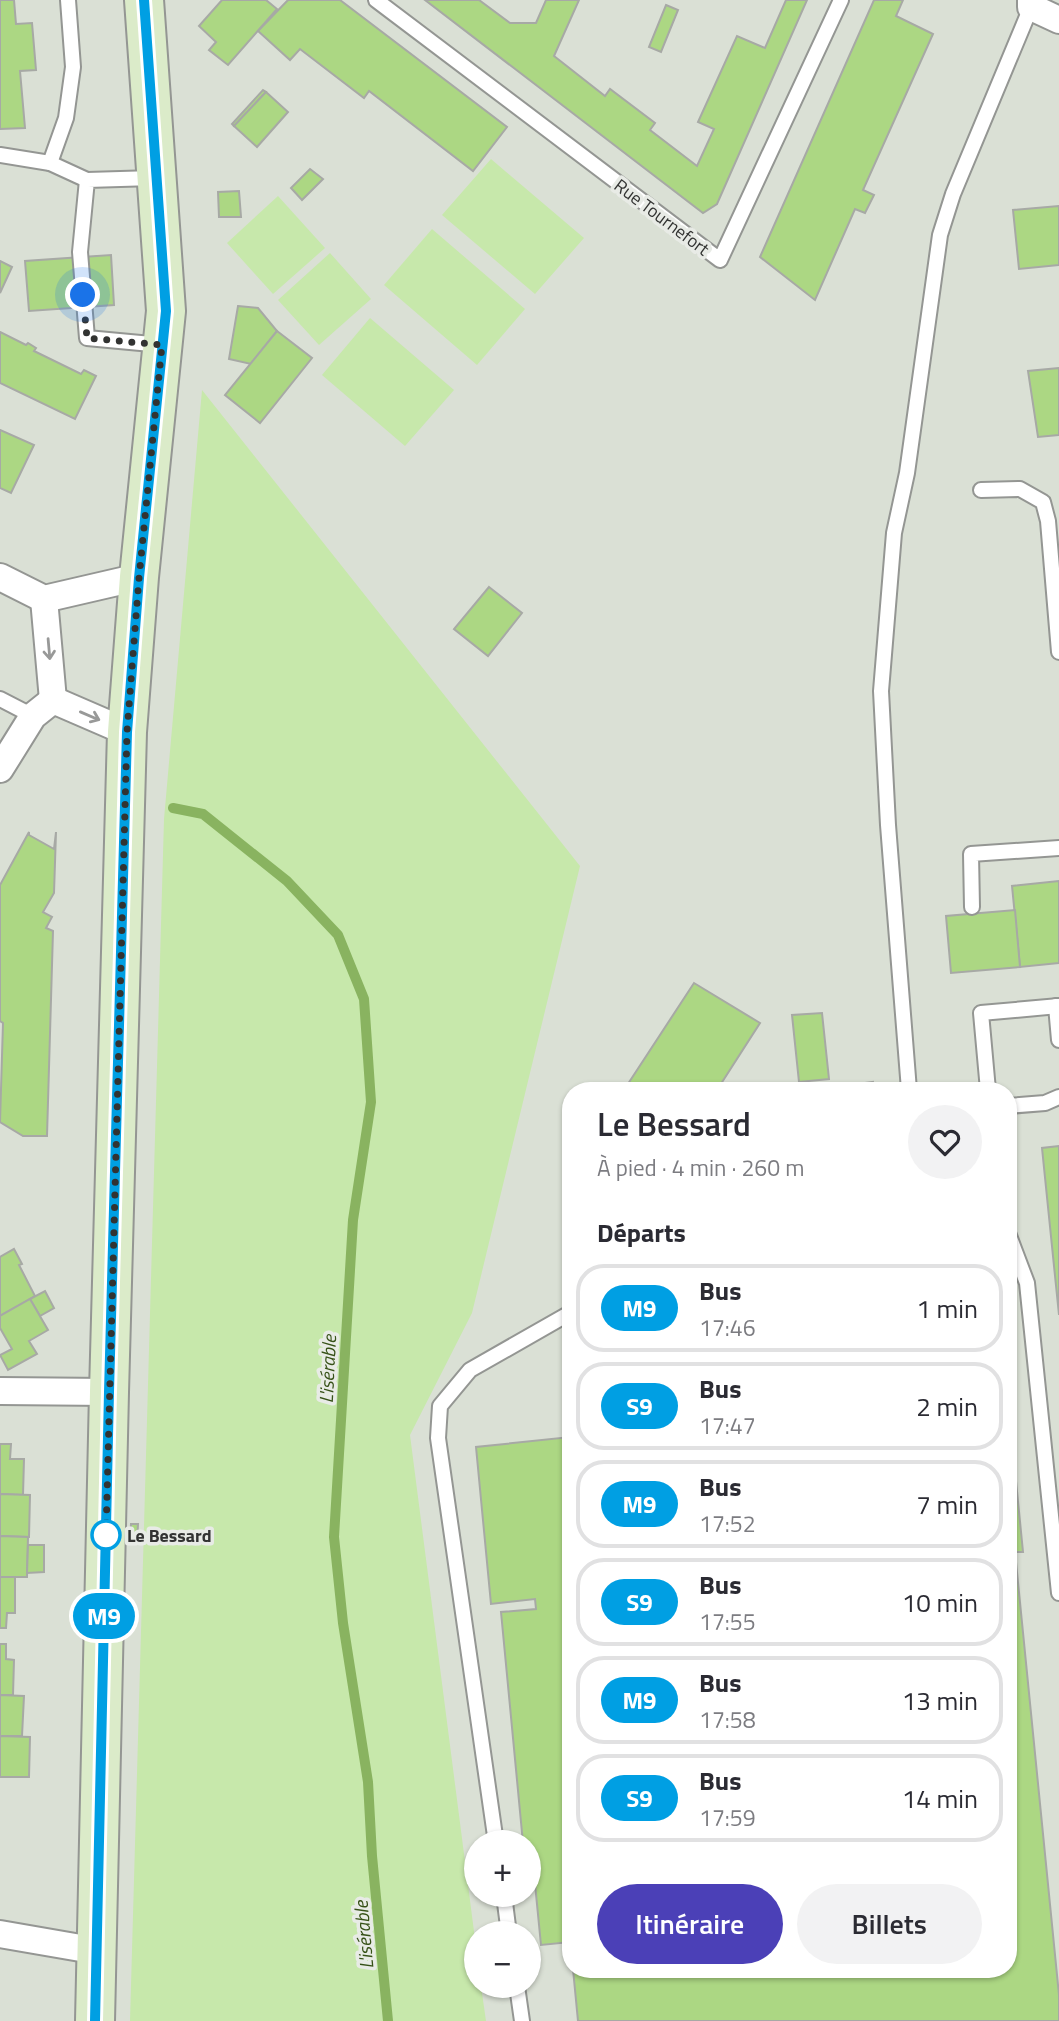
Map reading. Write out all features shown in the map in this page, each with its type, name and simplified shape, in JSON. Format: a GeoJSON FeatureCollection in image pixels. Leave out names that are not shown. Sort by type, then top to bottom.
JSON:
{"type":"FeatureCollection","features":[{"type":"Feature","properties":{"kind":"street"},"geometry":{"type":"LineString","coordinates":[[95,2021],[127,732],[139,578],[166,311],[144,0]]}},
{"type":"Feature","properties":{"kind":"street"},"geometry":{"type":"LineString","coordinates":[[1031,4],[1059,20]]}},
{"type":"Feature","properties":{"kind":"street"},"geometry":{"type":"LineString","coordinates":[[0,577],[44,598],[139,578]]}},
{"type":"Feature","properties":{"kind":"street"},"geometry":{"type":"LineString","coordinates":[[0,769],[43,708],[44,598]]}},
{"type":"Feature","properties":{"kind":"street"},"geometry":{"type":"LineString","coordinates":[[43,708],[127,732]]}},
{"type":"Feature","properties":{"kind":"street"},"geometry":{"type":"LineString","coordinates":[[0,1391],[109,1392]]}},
{"type":"Feature","properties":{"kind":"street"},"geometry":{"type":"LineString","coordinates":[[0,1934],[98,1951]]}},
{"type":"Feature","properties":{"kind":"lane"},"geometry":{"type":"LineString","coordinates":[[50,163],[66,118],[73,68],[68,0]]}},
{"type":"Feature","properties":{"kind":"lane","name":"Rue Tournefort"},"geometry":{"type":"LineString","coordinates":[[376,0],[720,260],[841,0]]}},
{"type":"Feature","properties":{"kind":"lane"},"geometry":{"type":"LineString","coordinates":[[908,1082],[889,839],[881,691],[894,533],[907,473],[940,235],[953,194],[1031,4]]}},
{"type":"Feature","properties":{"kind":"lane"},"geometry":{"type":"LineString","coordinates":[[0,155],[50,163],[87,180],[155,178]]}},
{"type":"Feature","properties":{"kind":"lane"},"geometry":{"type":"LineString","coordinates":[[87,180],[80,252],[87,338],[162,345]]}},
{"type":"Feature","properties":{"kind":"lane"},"geometry":{"type":"LineString","coordinates":[[981,490],[1020,489],[1043,502],[1048,521],[1059,652]]}},
{"type":"Feature","properties":{"kind":"lane"},"geometry":{"type":"LineString","coordinates":[[0,699],[43,708]]}},
{"type":"Feature","properties":{"kind":"lane"},"geometry":{"type":"LineString","coordinates":[[972,907],[971,854],[1059,848]]}},
{"type":"Feature","properties":{"kind":"lane"},"geometry":{"type":"LineString","coordinates":[[987,1082],[981,1013],[1057,1006],[1059,1040]]}},
{"type":"Feature","properties":{"kind":"lane"},"geometry":{"type":"LineString","coordinates":[[1017,1105],[1045,1102],[1059,1097]]}},
{"type":"Feature","properties":{"kind":"lane"},"geometry":{"type":"LineString","coordinates":[[1017,1257],[1027,1283],[1059,1593]]}},
{"type":"Feature","properties":{"kind":"lane"},"geometry":{"type":"LineString","coordinates":[[494,1830],[438,1438],[440,1406],[471,1370],[562,1318]]}},
{"type":"Feature","properties":{"kind":"lane"},"geometry":{"type":"LineString","coordinates":[[519,1998],[522,2021]]}},
{"type":"Feature","properties":{"kind":"shaded area"},"geometry":{"type":"Polygon","coordinates":[[[0,0],[1059,0],[1059,2021],[0,2021],[0,0]]]}},
{"type":"Feature","properties":{"kind":"green space"},"geometry":{"type":"Polygon","coordinates":[[[491,159],[584,238],[535,294],[442,215],[491,159]]]}},
{"type":"Feature","properties":{"kind":"green space"},"geometry":{"type":"Polygon","coordinates":[[[278,196],[325,248],[273,294],[227,243],[278,196]]]}},
{"type":"Feature","properties":{"kind":"green space"},"geometry":{"type":"Polygon","coordinates":[[[432,229],[525,309],[477,365],[384,285],[432,229]]]}},
{"type":"Feature","properties":{"kind":"green space"},"geometry":{"type":"Polygon","coordinates":[[[330,253],[371,299],[319,345],[278,300],[330,253]]]}},
{"type":"Feature","properties":{"kind":"green space"},"geometry":{"type":"Polygon","coordinates":[[[370,318],[454,390],[405,446],[322,375],[370,318]]]}},
{"type":"Feature","properties":{"kind":"green space"},"geometry":{"type":"Polygon","coordinates":[[[202,390],[580,866],[472,1313],[410,1435],[464,1854],[464,1907],[471,1907],[473,1921],[464,1921],[464,1998],[483,1998],[486,2021],[130,2021],[164,819],[202,390]]]}},
{"type":"Feature","properties":{"kind":"building"},"geometry":{"type":"Polygon","coordinates":[[[0,0],[14,0],[16,24],[32,23],[36,70],[20,71],[25,128],[0,129],[0,0]]]}},
{"type":"Feature","properties":{"kind":"building"},"geometry":{"type":"Polygon","coordinates":[[[222,0],[266,0],[277,9],[228,65],[209,50],[216,42],[199,26],[222,0]]]}},
{"type":"Feature","properties":{"kind":"building"},"geometry":{"type":"Polygon","coordinates":[[[288,0],[340,0],[507,127],[473,171],[369,91],[364,98],[300,49],[290,60],[258,31],[288,0]]]}},
{"type":"Feature","properties":{"kind":"building"},"geometry":{"type":"Polygon","coordinates":[[[425,0],[479,0],[510,23],[536,23],[546,0],[579,0],[554,56],[605,96],[610,89],[655,123],[650,130],[697,166],[714,129],[698,122],[737,36],[765,48],[786,0],[807,0],[717,204],[703,213],[425,0]]]}},
{"type":"Feature","properties":{"kind":"building"},"geometry":{"type":"Polygon","coordinates":[[[874,0],[903,0],[896,16],[933,34],[863,190],[874,195],[865,213],[855,209],[815,300],[760,257],[874,0]]]}},
{"type":"Feature","properties":{"kind":"building"},"geometry":{"type":"Polygon","coordinates":[[[666,5],[678,10],[661,52],[649,47],[666,5]]]}},
{"type":"Feature","properties":{"kind":"building"},"geometry":{"type":"Polygon","coordinates":[[[263,90],[266,92],[234,126],[232,124],[263,90]]]}},
{"type":"Feature","properties":{"kind":"building"},"geometry":{"type":"Polygon","coordinates":[[[266,92],[288,112],[257,147],[234,126],[266,92]]]}},
{"type":"Feature","properties":{"kind":"building"},"geometry":{"type":"Polygon","coordinates":[[[310,169],[323,179],[302,200],[291,188],[310,169]]]}},
{"type":"Feature","properties":{"kind":"building"},"geometry":{"type":"Polygon","coordinates":[[[239,191],[241,217],[219,217],[218,192],[239,191]]]}},
{"type":"Feature","properties":{"kind":"building"},"geometry":{"type":"Polygon","coordinates":[[[1059,206],[1059,265],[1019,269],[1013,210],[1059,206]]]}},
{"type":"Feature","properties":{"kind":"building"},"geometry":{"type":"Polygon","coordinates":[[[111,255],[114,305],[29,311],[25,261],[111,255]]]}},
{"type":"Feature","properties":{"kind":"building"},"geometry":{"type":"Polygon","coordinates":[[[0,261],[12,267],[0,293],[0,261]]]}},
{"type":"Feature","properties":{"kind":"building"},"geometry":{"type":"Polygon","coordinates":[[[238,306],[258,308],[277,331],[251,364],[229,359],[238,306]]]}},
{"type":"Feature","properties":{"kind":"building"},"geometry":{"type":"Polygon","coordinates":[[[277,331],[312,358],[260,423],[225,395],[277,331]]]}},
{"type":"Feature","properties":{"kind":"building"},"geometry":{"type":"Polygon","coordinates":[[[0,332],[26,345],[28,343],[36,348],[34,351],[81,374],[84,370],[96,376],[75,419],[0,383],[0,332]]]}},
{"type":"Feature","properties":{"kind":"building"},"geometry":{"type":"Polygon","coordinates":[[[1059,368],[1059,435],[1038,437],[1028,371],[1059,368]]]}},
{"type":"Feature","properties":{"kind":"building"},"geometry":{"type":"Polygon","coordinates":[[[0,430],[34,445],[11,493],[0,488],[0,430]]]}},
{"type":"Feature","properties":{"kind":"building"},"geometry":{"type":"Polygon","coordinates":[[[489,587],[522,613],[488,656],[454,629],[489,587]]]}},
{"type":"Feature","properties":{"kind":"building"},"geometry":{"type":"Polygon","coordinates":[[[29,832],[29,835],[54,849],[56,832],[54,893],[43,912],[52,917],[46,928],[53,931],[47,1136],[23,1136],[0,1122],[3,1023],[0,1021],[0,885],[29,832]]]}},
{"type":"Feature","properties":{"kind":"building"},"geometry":{"type":"Polygon","coordinates":[[[1059,881],[1059,963],[1020,967],[1012,886],[1059,881]]]}},
{"type":"Feature","properties":{"kind":"building"},"geometry":{"type":"Polygon","coordinates":[[[1015,910],[1020,967],[951,973],[946,916],[1015,910]]]}},
{"type":"Feature","properties":{"kind":"building"},"geometry":{"type":"Polygon","coordinates":[[[694,983],[760,1023],[722,1082],[629,1082],[694,983]]]}},
{"type":"Feature","properties":{"kind":"building"},"geometry":{"type":"Polygon","coordinates":[[[822,1013],[829,1079],[799,1082],[792,1015],[822,1013]]]}},
{"type":"Feature","properties":{"kind":"building"},"geometry":{"type":"Polygon","coordinates":[[[1059,1146],[1059,1315],[1042,1148],[1059,1146]]]}},
{"type":"Feature","properties":{"kind":"building"},"geometry":{"type":"Polygon","coordinates":[[[14,1249],[35,1296],[0,1316],[0,1257],[14,1249]]]}},
{"type":"Feature","properties":{"kind":"building"},"geometry":{"type":"Polygon","coordinates":[[[45,1291],[54,1308],[40,1316],[30,1299],[45,1291]]]}},
{"type":"Feature","properties":{"kind":"building"},"geometry":{"type":"Polygon","coordinates":[[[30,1299],[48,1330],[29,1341],[37,1354],[8,1370],[0,1355],[12,1349],[0,1328],[0,1316],[30,1299]]]}},
{"type":"Feature","properties":{"kind":"building"},"geometry":{"type":"Polygon","coordinates":[[[562,1438],[562,1943],[541,1945],[541,1921],[539,1921],[537,1907],[541,1907],[541,1830],[522,1830],[501,1612],[536,1609],[535,1599],[491,1604],[476,1447],[562,1438]]]}},
{"type":"Feature","properties":{"kind":"building"},"geometry":{"type":"Polygon","coordinates":[[[0,1444],[11,1444],[10,1459],[24,1459],[23,1495],[0,1494],[0,1444]]]}},
{"type":"Feature","properties":{"kind":"building"},"geometry":{"type":"Polygon","coordinates":[[[1017,1491],[1023,1552],[1017,1552],[1017,1491]]]}},
{"type":"Feature","properties":{"kind":"building"},"geometry":{"type":"Polygon","coordinates":[[[0,1494],[30,1495],[29,1537],[0,1536],[0,1494]]]}},
{"type":"Feature","properties":{"kind":"building"},"geometry":{"type":"Polygon","coordinates":[[[131,1524],[138,1524],[137,1544],[130,1544],[131,1524]]]}},
{"type":"Feature","properties":{"kind":"building"},"geometry":{"type":"Polygon","coordinates":[[[0,1536],[28,1537],[27,1577],[0,1577],[0,1536]]]}},
{"type":"Feature","properties":{"kind":"building"},"geometry":{"type":"Polygon","coordinates":[[[28,1545],[44,1545],[44,1572],[27,1573],[28,1545]]]}},
{"type":"Feature","properties":{"kind":"building"},"geometry":{"type":"Polygon","coordinates":[[[1017,1572],[1059,1995],[1059,2021],[578,2021],[574,1978],[1017,1978],[1017,1572]]]}},
{"type":"Feature","properties":{"kind":"building"},"geometry":{"type":"Polygon","coordinates":[[[0,1577],[15,1577],[15,1613],[7,1613],[6,1628],[0,1628],[0,1577]]]}},
{"type":"Feature","properties":{"kind":"building"},"geometry":{"type":"Polygon","coordinates":[[[0,1644],[6,1644],[6,1659],[14,1660],[13,1695],[0,1695],[0,1644]]]}},
{"type":"Feature","properties":{"kind":"building"},"geometry":{"type":"Polygon","coordinates":[[[0,1695],[24,1696],[22,1736],[0,1736],[0,1695]]]}},
{"type":"Feature","properties":{"kind":"building"},"geometry":{"type":"Polygon","coordinates":[[[0,1736],[30,1737],[29,1777],[0,1777],[0,1736]]]}},
{"type":"Feature","properties":{"kind":"waterway","name":"L'isérable"},"geometry":{"type":"LineString","coordinates":[[173,808],[203,814],[287,881],[338,935],[364,999],[371,1102],[353,1220],[334,1537],[343,1623],[368,1782],[372,1856],[388,2021]]}},
{"type":"Feature","properties":{"kind":"bus line","name":"M9"},"geometry":{"type":"LineString","coordinates":[[95,2021],[127,732],[139,578],[166,311],[144,0]]}},
{"type":"Feature","properties":{"kind":"place","name":"Le Bessard"},"geometry":{"type":"Point","coordinates":[106,1535]}},
{"type":"Feature","properties":{"kind":"route"},"geometry":{"type":"LineString","coordinates":[[83,295],[87,338],[162,345],[127,732],[106,1535]]}}]}
